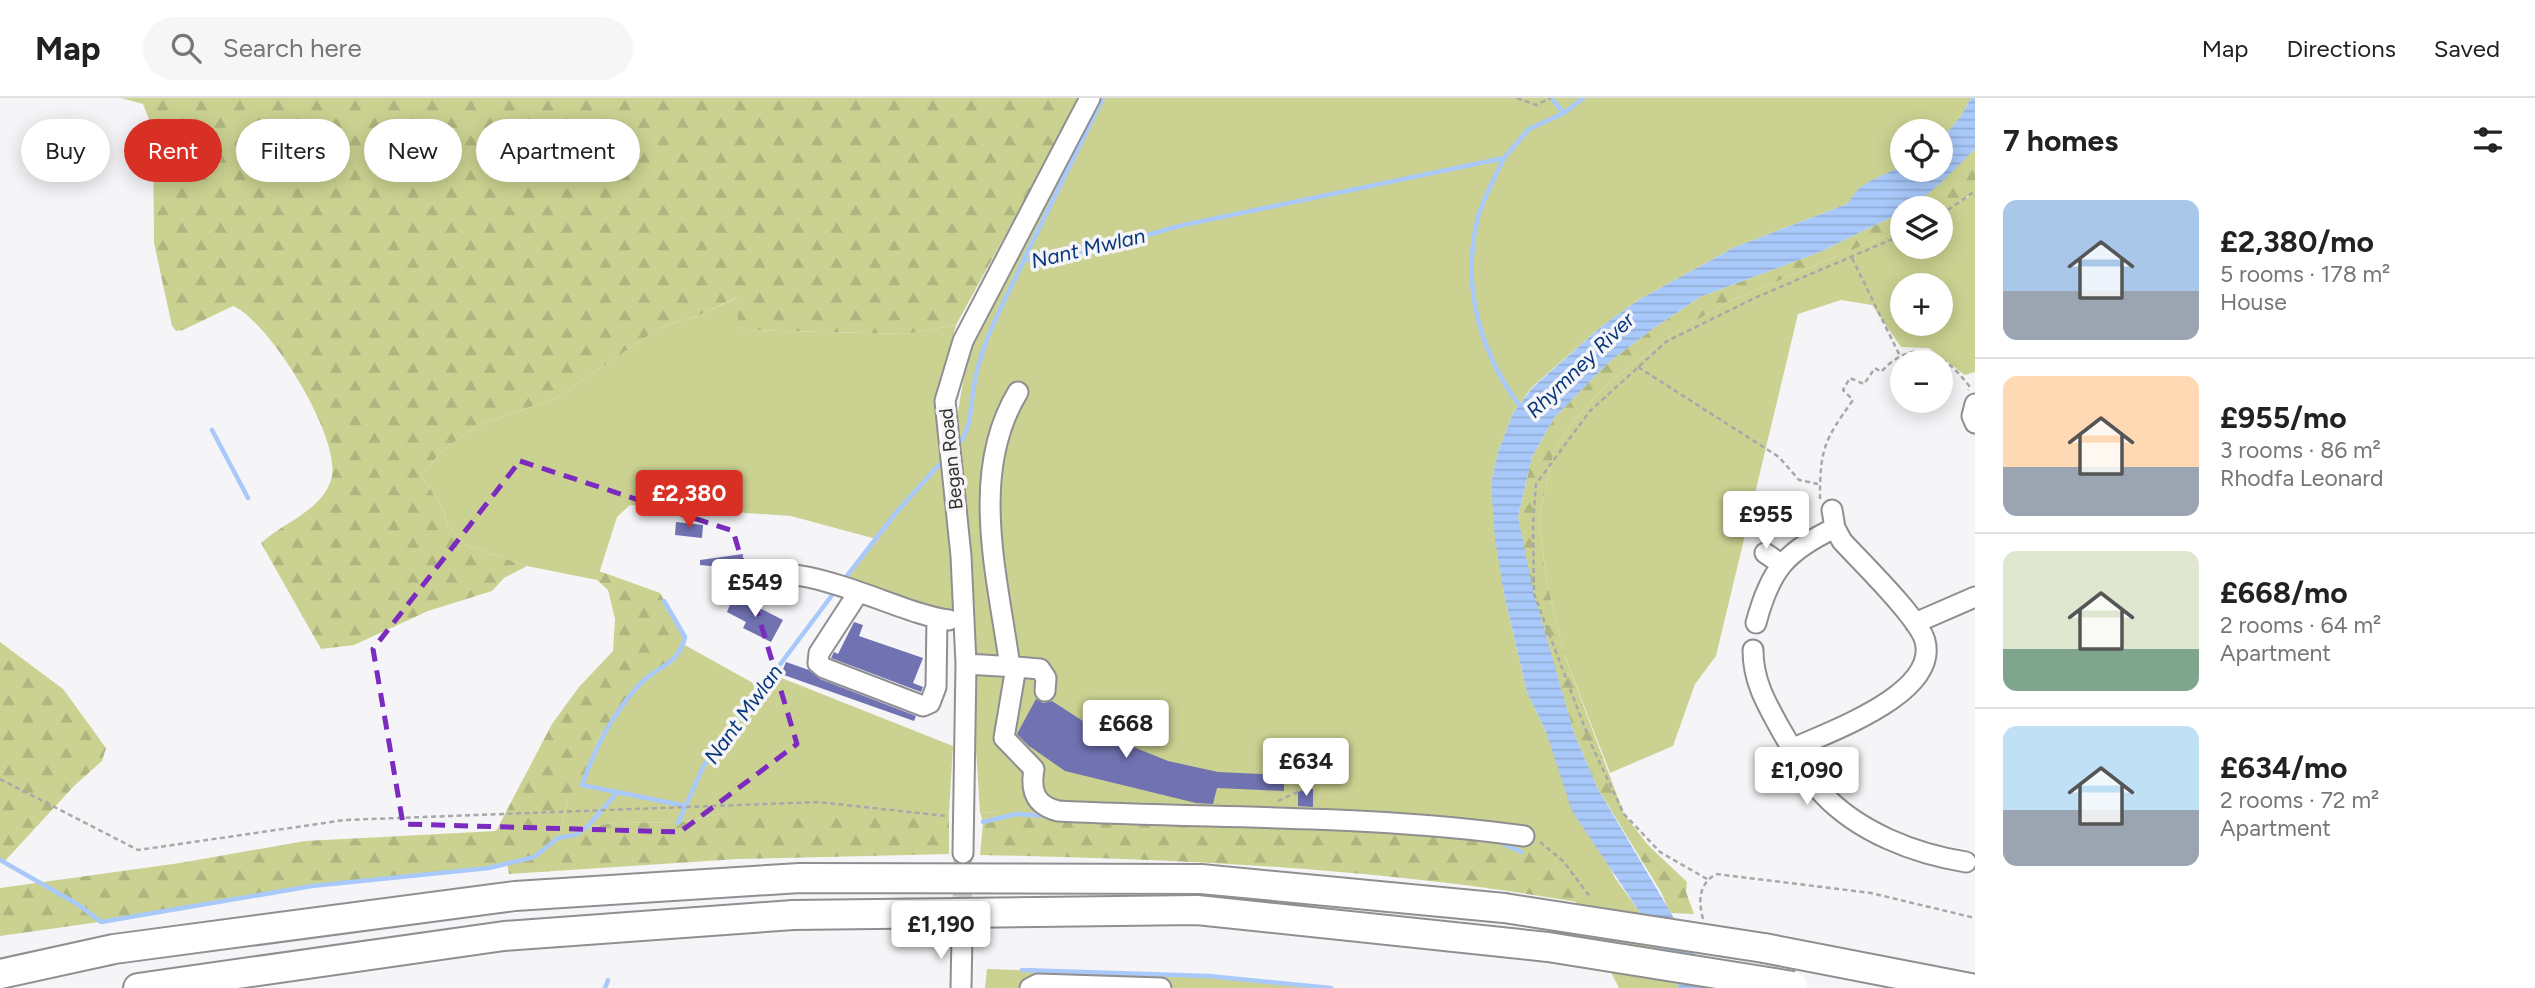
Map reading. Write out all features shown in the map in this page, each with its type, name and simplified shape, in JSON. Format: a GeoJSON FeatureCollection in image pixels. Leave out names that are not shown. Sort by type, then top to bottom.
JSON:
{"type":"FeatureCollection","features":[{"type":"Feature","properties":{"kind":"highway"},"geometry":{"type":"LineString","coordinates":[[0,974],[114,949],[515,896],[800,878],[1201,879],[1504,908],[1765,948],[1970,988]]}},
{"type":"Feature","properties":{"kind":"highway"},"geometry":{"type":"LineString","coordinates":[[138,988],[504,936],[793,915],[1197,910],[1548,947],[1799,987]]}},
{"type":"Feature","properties":{"kind":"highway"},"geometry":{"type":"LineString","coordinates":[[1886,970],[1975,983]]}},
{"type":"Feature","properties":{"kind":"street","name":"Began Road"},"geometry":{"type":"LineString","coordinates":[[963,853],[966,664],[961,556],[945,401],[963,341],[1090,98]]}},
{"type":"Feature","properties":{"kind":"street"},"geometry":{"type":"LineString","coordinates":[[1018,392],[1008,409],[992,464],[989,527],[1013,667],[1004,738],[1034,769],[1031,785],[1036,799],[1045,807],[1058,811],[1172,817],[1256,818],[1463,828],[1524,836]]}},
{"type":"Feature","properties":{"kind":"street"},"geometry":{"type":"LineString","coordinates":[[1970,395],[1975,423]]}},
{"type":"Feature","properties":{"kind":"street"},"geometry":{"type":"LineString","coordinates":[[1756,623],[1773,559],[1808,541],[1834,519],[1842,541],[1915,623],[1925,640],[1927,660],[1916,680],[1891,700],[1792,749]]}},
{"type":"Feature","properties":{"kind":"street"},"geometry":{"type":"LineString","coordinates":[[744,587],[763,573],[791,575],[828,582],[937,618],[964,621]]}},
{"type":"Feature","properties":{"kind":"street"},"geometry":{"type":"LineString","coordinates":[[853,591],[818,653],[818,663],[824,668],[923,706],[930,704],[936,687],[937,618]]}},
{"type":"Feature","properties":{"kind":"street"},"geometry":{"type":"LineString","coordinates":[[1915,623],[1975,597]]}},
{"type":"Feature","properties":{"kind":"street"},"geometry":{"type":"LineString","coordinates":[[1753,650],[1762,694],[1792,749],[1822,793],[1849,816],[1889,840],[1935,857],[1966,862]]}},
{"type":"Feature","properties":{"kind":"street"},"geometry":{"type":"LineString","coordinates":[[966,664],[1040,669],[1046,678],[1045,691]]}},
{"type":"Feature","properties":{"kind":"street"},"geometry":{"type":"LineString","coordinates":[[1742,691],[1762,694]]}},
{"type":"Feature","properties":{"kind":"street"},"geometry":{"type":"LineString","coordinates":[[961,988],[962,934]]}},
{"type":"Feature","properties":{"kind":"street"},"geometry":{"type":"LineString","coordinates":[[1030,988],[1038,984],[1161,988]]}},
{"type":"Feature","properties":{"kind":"path"},"geometry":{"type":"LineString","coordinates":[[1517,98],[1535,105],[1551,98]]}},
{"type":"Feature","properties":{"kind":"path"},"geometry":{"type":"LineString","coordinates":[[1953,207],[1975,191]]}},
{"type":"Feature","properties":{"kind":"path"},"geometry":{"type":"LineString","coordinates":[[1890,240],[1757,297],[1667,341],[1590,411],[1536,484],[1533,524],[1534,594],[1591,744],[1625,814],[1660,852],[1707,879],[1723,874],[1839,888],[1975,918]]}},
{"type":"Feature","properties":{"kind":"path"},"geometry":{"type":"LineString","coordinates":[[1852,257],[1897,350]]}},
{"type":"Feature","properties":{"kind":"path"},"geometry":{"type":"LineString","coordinates":[[1834,519],[1820,506],[1820,484],[1824,443],[1853,400],[1843,390],[1850,377],[1864,384],[1875,368],[1881,372],[1890,364]]}},
{"type":"Feature","properties":{"kind":"path"},"geometry":{"type":"LineString","coordinates":[[1638,367],[1779,457],[1799,480],[1820,484]]}},
{"type":"Feature","properties":{"kind":"path"},"geometry":{"type":"LineString","coordinates":[[1953,369],[1970,395]]}},
{"type":"Feature","properties":{"kind":"path"},"geometry":{"type":"LineString","coordinates":[[1970,395],[1974,383]]}},
{"type":"Feature","properties":{"kind":"path"},"geometry":{"type":"LineString","coordinates":[[0,779],[138,850],[345,820],[818,802],[964,817]]}},
{"type":"Feature","properties":{"kind":"path"},"geometry":{"type":"LineString","coordinates":[[1256,818],[1257,812],[1313,785]]}},
{"type":"Feature","properties":{"kind":"highlighted area"},"geometry":{"type":"Polygon","coordinates":[[[520,461],[733,531],[797,744],[680,832],[403,824],[373,649],[520,461]]]}},
{"type":"Feature","properties":{"kind":"green space"},"geometry":{"type":"Polygon","coordinates":[[[121,98],[1077,98],[1052,150],[956,325],[906,334],[745,330],[738,327],[737,297],[700,315],[661,327],[558,397],[477,426],[443,450],[421,475],[443,508],[448,526],[467,546],[527,566],[504,578],[492,591],[428,611],[354,645],[321,649],[261,543],[311,508],[326,491],[331,480],[332,462],[315,412],[301,384],[266,334],[233,306],[176,331],[172,326],[154,243],[153,182],[222,182],[222,119],[149,119],[143,104],[121,98]]]}},
{"type":"Feature","properties":{"kind":"green space"},"geometry":{"type":"Polygon","coordinates":[[[1102,98],[1971,98],[1953,126],[1953,119],[1890,119],[1890,172],[1860,188],[1847,204],[1735,247],[1640,299],[1602,326],[1532,387],[1513,413],[1498,452],[1491,482],[1504,594],[1527,692],[1615,878],[1639,911],[1679,988],[1619,988],[1554,858],[1163,821],[980,812],[955,429],[966,364],[976,331],[1102,98]]]}},
{"type":"Feature","properties":{"kind":"green space"},"geometry":{"type":"Polygon","coordinates":[[[1975,149],[1975,191],[1953,203],[1953,196],[1922,196],[1938,182],[1953,182],[1953,169],[1975,149]]]}},
{"type":"Feature","properties":{"kind":"green space"},"geometry":{"type":"Polygon","coordinates":[[[1975,191],[1975,372],[1965,375],[1953,366],[1953,350],[1901,347],[1893,336],[1953,336],[1953,273],[1890,273],[1890,331],[1872,305],[1841,300],[1798,314],[1716,656],[1695,684],[1673,746],[1610,773],[1564,654],[1546,578],[1539,518],[1554,451],[1574,421],[1606,385],[1671,335],[1728,302],[1890,234],[1890,259],[1953,259],[1953,203],[1967,198],[1975,191]]]}},
{"type":"Feature","properties":{"kind":"green space"},"geometry":{"type":"Polygon","coordinates":[[[1890,218],[1890,234],[1728,302],[1671,335],[1606,385],[1574,421],[1554,451],[1539,518],[1546,578],[1564,654],[1624,814],[1648,845],[1687,882],[1686,892],[1694,914],[1670,913],[1661,892],[1598,789],[1574,733],[1545,637],[1518,517],[1532,457],[1554,418],[1609,362],[1700,297],[1820,252],[1890,218]]]}},
{"type":"Feature","properties":{"kind":"green space"},"geometry":{"type":"Polygon","coordinates":[[[738,297],[738,327],[745,330],[906,334],[956,325],[937,398],[939,443],[950,506],[957,607],[946,617],[841,583],[876,539],[791,516],[630,505],[617,517],[597,580],[527,566],[467,546],[448,526],[443,508],[421,475],[443,450],[477,426],[558,397],[661,327],[700,315],[738,297]]]}},
{"type":"Feature","properties":{"kind":"green space"},"geometry":{"type":"Polygon","coordinates":[[[599,571],[660,593],[685,637],[682,651],[671,664],[640,684],[598,739],[582,785],[568,799],[558,838],[575,835],[587,827],[620,822],[678,823],[723,813],[949,813],[949,854],[738,859],[509,874],[507,863],[448,874],[312,886],[149,915],[0,936],[0,888],[180,863],[305,841],[496,831],[552,724],[579,687],[613,651],[615,619],[608,590],[597,580],[599,571]]]}},
{"type":"Feature","properties":{"kind":"green space"},"geometry":{"type":"Polygon","coordinates":[[[0,642],[63,689],[106,748],[102,761],[74,786],[4,862],[0,860],[0,642]]]}},
{"type":"Feature","properties":{"kind":"green space"},"geometry":{"type":"Polygon","coordinates":[[[683,644],[762,688],[774,675],[953,746],[949,813],[723,813],[678,823],[620,822],[588,827],[575,835],[558,838],[568,799],[582,784],[598,739],[640,684],[671,664],[682,651],[683,644]]]}},
{"type":"Feature","properties":{"kind":"green space"},"geometry":{"type":"Polygon","coordinates":[[[980,812],[1392,829],[1529,840],[1554,858],[1577,902],[1429,881],[1279,867],[980,855],[983,822],[980,812]]]}},
{"type":"Feature","properties":{"kind":"green space"},"geometry":{"type":"Polygon","coordinates":[[[987,969],[1208,976],[1331,988],[985,988],[987,969]]]}},
{"type":"Feature","properties":{"kind":"water"},"geometry":{"type":"Polygon","coordinates":[[[1971,98],[1975,98],[1975,149],[1953,171],[1953,126],[1971,98]]]}},
{"type":"Feature","properties":{"kind":"water","name":"Rhymney River"},"geometry":{"type":"Polygon","coordinates":[[[1890,172],[1890,182],[1941,182],[1925,196],[1890,196],[1890,218],[1820,252],[1700,297],[1609,362],[1554,418],[1532,457],[1518,517],[1534,594],[1574,733],[1598,789],[1715,988],[1679,988],[1639,911],[1572,811],[1546,732],[1527,692],[1504,594],[1495,539],[1491,482],[1498,452],[1513,413],[1533,387],[1602,326],[1640,299],[1735,247],[1847,204],[1859,188],[1890,172]]]}},
{"type":"Feature","properties":{"kind":"building"},"geometry":{"type":"Polygon","coordinates":[[[676,522],[703,525],[702,538],[675,535],[676,522]]]}},
{"type":"Feature","properties":{"kind":"building"},"geometry":{"type":"Polygon","coordinates":[[[743,554],[742,569],[700,565],[700,560],[743,554]]]}},
{"type":"Feature","properties":{"kind":"building"},"geometry":{"type":"Polygon","coordinates":[[[734,595],[783,620],[771,642],[743,628],[746,622],[727,612],[734,595]]]}},
{"type":"Feature","properties":{"kind":"building"},"geometry":{"type":"Polygon","coordinates":[[[854,622],[863,625],[859,636],[923,658],[913,683],[923,687],[921,692],[831,658],[834,652],[838,654],[854,622]]]}},
{"type":"Feature","properties":{"kind":"building"},"geometry":{"type":"Polygon","coordinates":[[[786,662],[809,670],[820,679],[916,716],[914,721],[781,674],[786,662]]]}},
{"type":"Feature","properties":{"kind":"building"},"geometry":{"type":"Polygon","coordinates":[[[1036,699],[1043,703],[1052,701],[1106,736],[1168,761],[1218,772],[1284,775],[1284,791],[1217,788],[1213,804],[1196,803],[1065,771],[1029,746],[1017,734],[1036,699]]]}},
{"type":"Feature","properties":{"kind":"building"},"geometry":{"type":"Polygon","coordinates":[[[1313,789],[1313,807],[1298,806],[1298,792],[1313,789]]]}},
{"type":"Feature","properties":{"kind":"waterway"},"geometry":{"type":"LineString","coordinates":[[1024,259],[1103,98]]}},
{"type":"Feature","properties":{"kind":"waterway"},"geometry":{"type":"LineString","coordinates":[[1551,98],[1564,113]]}},
{"type":"Feature","properties":{"kind":"waterway","name":"Nant Mwlan"},"geometry":{"type":"LineString","coordinates":[[956,447],[967,428],[981,357],[1024,260],[1084,253],[1179,226],[1504,158],[1529,129],[1564,113],[1583,98]]}},
{"type":"Feature","properties":{"kind":"waterway","name":"Rhymney River"},"geometry":{"type":"LineString","coordinates":[[1504,158],[1478,217],[1473,242],[1473,292],[1477,316],[1493,362],[1519,405]]}},
{"type":"Feature","properties":{"kind":"waterway"},"geometry":{"type":"LineString","coordinates":[[212,430],[248,498]]}},
{"type":"Feature","properties":{"kind":"waterway","name":"Nant Mwlan"},"geometry":{"type":"LineString","coordinates":[[843,581],[895,514],[945,458]]}},
{"type":"Feature","properties":{"kind":"waterway","name":"Nant Mwlan"},"geometry":{"type":"LineString","coordinates":[[678,823],[703,767],[836,590]]}},
{"type":"Feature","properties":{"kind":"waterway"},"geometry":{"type":"LineString","coordinates":[[664,601],[685,637],[682,646],[678,654],[638,686],[619,709],[598,745],[582,785],[686,806]]}},
{"type":"Feature","properties":{"kind":"waterway"},"geometry":{"type":"LineString","coordinates":[[0,860],[79,905],[101,922],[312,886],[489,868],[534,857],[558,838],[575,835],[587,827],[616,794]]}},
{"type":"Feature","properties":{"kind":"waterway"},"geometry":{"type":"LineString","coordinates":[[983,822],[1016,814],[1049,816]]}},
{"type":"Feature","properties":{"kind":"waterway"},"geometry":{"type":"LineString","coordinates":[[1497,841],[1522,852]]}},
{"type":"Feature","properties":{"kind":"waterway"},"geometry":{"type":"LineString","coordinates":[[1022,970],[1208,976],[1331,988]]}},
{"type":"Feature","properties":{"kind":"waterway","name":"Nant Mwlan"},"geometry":{"type":"LineString","coordinates":[[605,988],[608,980]]}},
{"type":"Feature","properties":{"kind":"tunnel"},"geometry":{"type":"LineString","coordinates":[[962,926],[963,853]]}}]}
